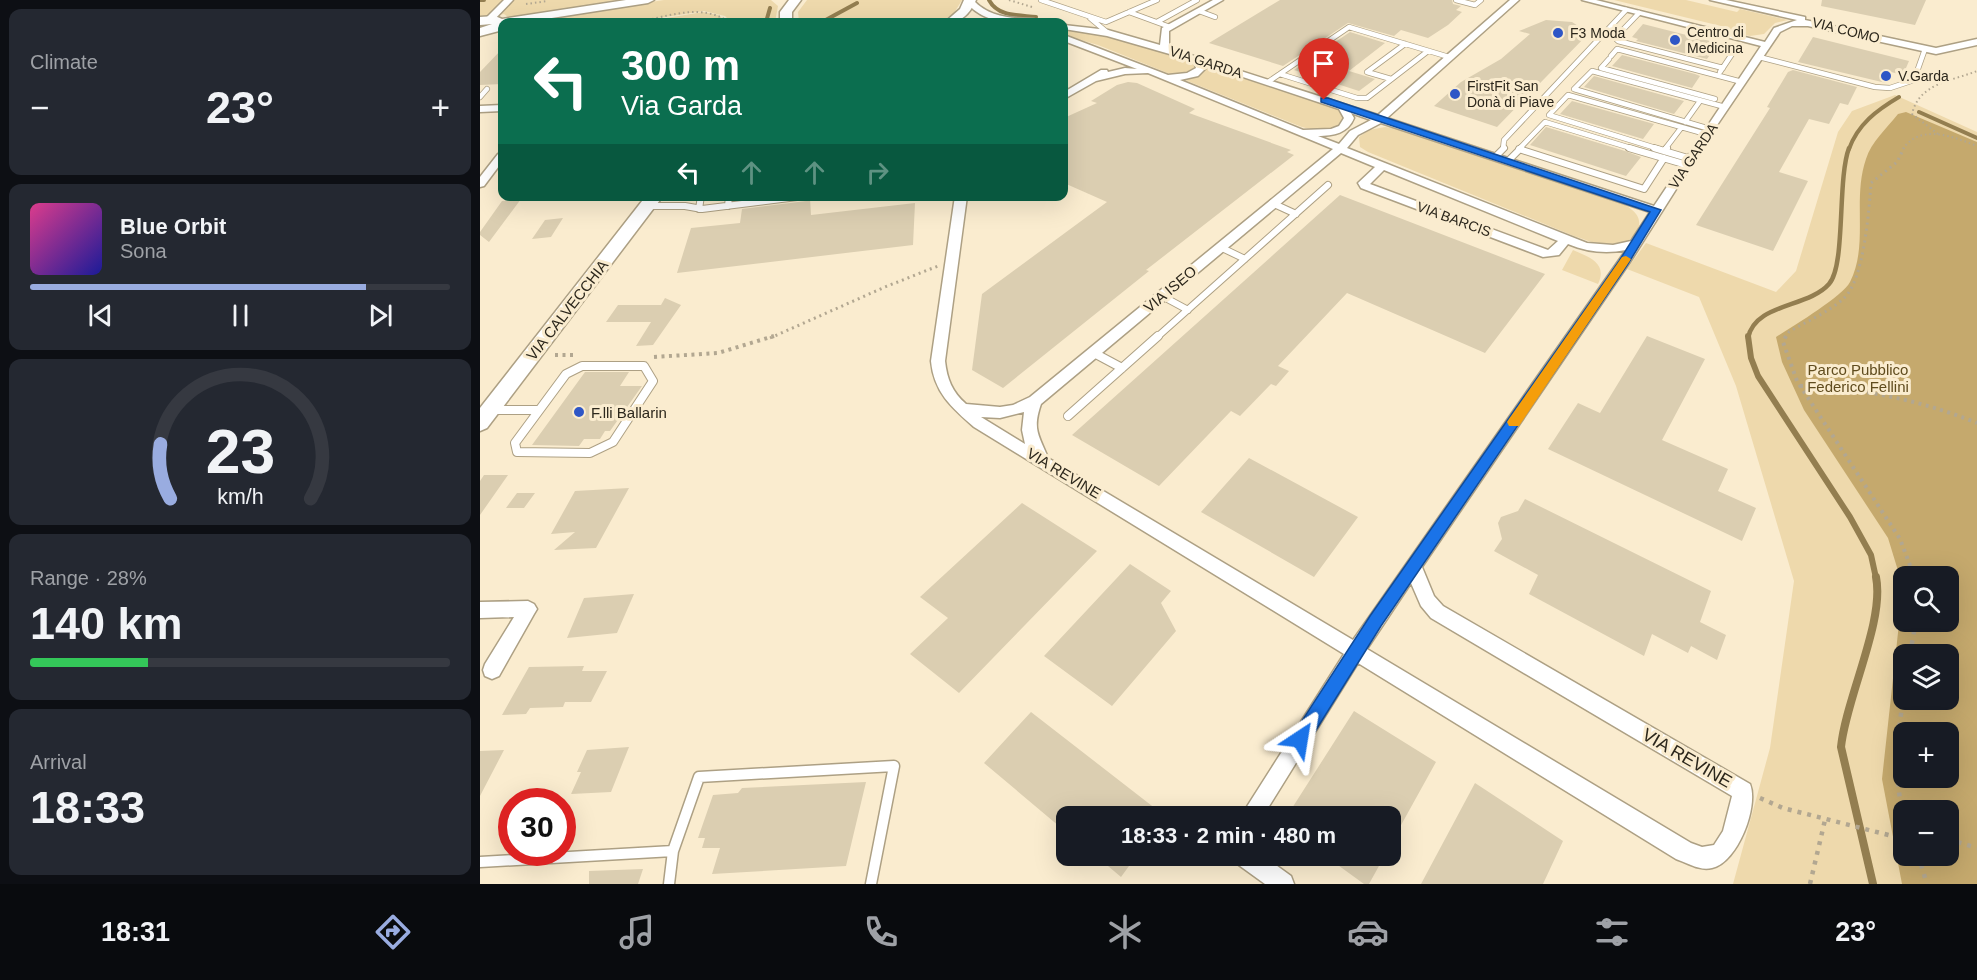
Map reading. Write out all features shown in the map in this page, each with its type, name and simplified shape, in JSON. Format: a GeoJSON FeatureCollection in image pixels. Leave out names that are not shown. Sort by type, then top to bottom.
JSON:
{"type":"FeatureCollection","features":[{"type":"Feature","properties":{"kind":"main road"},"geometry":{"type":"LineString","coordinates":[[513,18],[648,0]]}},
{"type":"Feature","properties":{"kind":"main road"},"geometry":{"type":"LineString","coordinates":[[778,0],[786,17]]}},
{"type":"Feature","properties":{"kind":"main road"},"geometry":{"type":"LineString","coordinates":[[786,17],[795,0]]}},
{"type":"Feature","properties":{"kind":"main road"},"geometry":{"type":"LineString","coordinates":[[957,18],[963,14],[970,1]]}},
{"type":"Feature","properties":{"kind":"main road"},"geometry":{"type":"LineString","coordinates":[[480,32],[495,28],[490,21]]}},
{"type":"Feature","properties":{"kind":"main road","name":"VIA CALVECCHIA"},"geometry":{"type":"LineString","coordinates":[[485,416],[651,201]]}},
{"type":"Feature","properties":{"kind":"street"},"geometry":{"type":"LineString","coordinates":[[490,21],[509,0]]}},
{"type":"Feature","properties":{"kind":"street"},"geometry":{"type":"LineString","coordinates":[[1165,49],[1162,41],[1168,29],[1219,0]]}},
{"type":"Feature","properties":{"kind":"street","name":"VIA ISEO"},"geometry":{"type":"LineString","coordinates":[[963,408],[997,414],[1019,411],[1035,402],[1338,150],[1356,132],[1380,119],[1514,0]]}},
{"type":"Feature","properties":{"kind":"street"},"geometry":{"type":"LineString","coordinates":[[1586,0],[1767,45]]}},
{"type":"Feature","properties":{"kind":"street","name":"VIA COMO"},"geometry":{"type":"LineString","coordinates":[[1714,0],[1925,49],[1945,51],[1977,42]]}},
{"type":"Feature","properties":{"kind":"street"},"geometry":{"type":"LineString","coordinates":[[970,1],[977,10],[1006,18]]}},
{"type":"Feature","properties":{"kind":"street","name":"VIA GARDA"},"geometry":{"type":"LineString","coordinates":[[1068,28],[1108,33],[1198,59],[1656,210],[1777,30],[1788,24],[1802,23],[1842,30]]}},
{"type":"Feature","properties":{"kind":"street","name":"VIA BARCIS"},"geometry":{"type":"LineString","coordinates":[[1068,39],[1289,127],[1338,150],[1383,165],[1584,247],[1623,248],[1634,244]]}},
{"type":"Feature","properties":{"kind":"street"},"geometry":{"type":"LineString","coordinates":[[1084,44],[1106,58],[1107,66],[1097,78]]}},
{"type":"Feature","properties":{"kind":"street","name":"VIA BARCIS"},"geometry":{"type":"LineString","coordinates":[[1162,76],[1194,75],[1202,68],[1198,59]]}},
{"type":"Feature","properties":{"kind":"street"},"geometry":{"type":"LineString","coordinates":[[1068,94],[1097,78],[1137,70],[1162,76]]}},
{"type":"Feature","properties":{"kind":"street","name":"VIA ISEO"},"geometry":{"type":"LineString","coordinates":[[1343,106],[1366,109],[1378,107],[1412,90]]}},
{"type":"Feature","properties":{"kind":"street","name":"VIA BARCIS"},"geometry":{"type":"LineString","coordinates":[[1289,127],[1322,133],[1338,130],[1348,123],[1348,112],[1343,106]]}},
{"type":"Feature","properties":{"kind":"street"},"geometry":{"type":"LineString","coordinates":[[480,109],[498,108]]}},
{"type":"Feature","properties":{"kind":"street"},"geometry":{"type":"LineString","coordinates":[[1369,160],[1353,147],[1356,132],[1376,125],[1400,125]]}},
{"type":"Feature","properties":{"kind":"street"},"geometry":{"type":"LineString","coordinates":[[480,184],[498,161]]}},
{"type":"Feature","properties":{"kind":"street","name":"VIA BARCIS"},"geometry":{"type":"LineString","coordinates":[[1383,165],[1364,183],[1365,186],[1547,254],[1555,252],[1566,239]]}},
{"type":"Feature","properties":{"kind":"street","name":"VIA REVINE"},"geometry":{"type":"LineString","coordinates":[[960,201],[938,362],[942,387],[948,397],[979,423],[1684,851],[1702,858],[1718,857],[1728,848],[1743,791],[1437,612],[1427,601],[1414,567]]}},
{"type":"Feature","properties":{"kind":"street"},"geometry":{"type":"LineString","coordinates":[[1257,806],[1356,652],[1624,262],[1656,210]]}},
{"type":"Feature","properties":{"kind":"street"},"geometry":{"type":"LineString","coordinates":[[1035,402],[1028,419],[1028,431],[1034,448],[1046,462]]}},
{"type":"Feature","properties":{"kind":"street"},"geometry":{"type":"LineString","coordinates":[[480,610],[528,609],[492,670]]}},
{"type":"Feature","properties":{"kind":"street"},"geometry":{"type":"LineString","coordinates":[[1259,866],[1283,884]]}},
{"type":"Feature","properties":{"kind":"lane"},"geometry":{"type":"LineString","coordinates":[[1041,0],[1106,22],[1157,0]]}},
{"type":"Feature","properties":{"kind":"lane"},"geometry":{"type":"LineString","coordinates":[[1156,22],[1197,0]]}},
{"type":"Feature","properties":{"kind":"lane"},"geometry":{"type":"LineString","coordinates":[[1456,0],[1475,5],[1481,0]]}},
{"type":"Feature","properties":{"kind":"lane"},"geometry":{"type":"LineString","coordinates":[[1496,157],[1504,148],[1504,140],[1626,10]]}},
{"type":"Feature","properties":{"kind":"lane"},"geometry":{"type":"LineString","coordinates":[[1199,11],[1215,17]]}},
{"type":"Feature","properties":{"kind":"lane"},"geometry":{"type":"LineString","coordinates":[[1130,12],[1168,29]]}},
{"type":"Feature","properties":{"kind":"lane"},"geometry":{"type":"LineString","coordinates":[[1639,13],[1615,38],[1618,41],[1723,68]]}},
{"type":"Feature","properties":{"kind":"lane"},"geometry":{"type":"LineString","coordinates":[[1089,16],[1092,22],[1108,33]]}},
{"type":"Feature","properties":{"kind":"lane"},"geometry":{"type":"LineString","coordinates":[[1268,82],[1349,27],[1449,57]]}},
{"type":"Feature","properties":{"kind":"lane"},"geometry":{"type":"LineString","coordinates":[[1391,79],[1367,72],[1405,44]]}},
{"type":"Feature","properties":{"kind":"lane"},"geometry":{"type":"LineString","coordinates":[[1759,57],[1875,87],[1890,88],[1914,80],[1925,49]]}},
{"type":"Feature","properties":{"kind":"lane"},"geometry":{"type":"LineString","coordinates":[[1727,105],[1601,68],[1617,50],[1742,82]]}},
{"type":"Feature","properties":{"kind":"lane"},"geometry":{"type":"LineString","coordinates":[[1280,74],[1358,98],[1367,98],[1428,51]]}},
{"type":"Feature","properties":{"kind":"lane"},"geometry":{"type":"LineString","coordinates":[[1718,76],[1734,51]]}},
{"type":"Feature","properties":{"kind":"lane"},"geometry":{"type":"LineString","coordinates":[[1708,131],[1574,89],[1592,71],[1700,101],[1727,105]]}},
{"type":"Feature","properties":{"kind":"lane"},"geometry":{"type":"LineString","coordinates":[[480,97],[487,89]]}},
{"type":"Feature","properties":{"kind":"lane"},"geometry":{"type":"LineString","coordinates":[[1689,162],[1664,151],[1549,115],[1568,95],[1681,128],[1708,131]]}},
{"type":"Feature","properties":{"kind":"lane"},"geometry":{"type":"LineString","coordinates":[[1685,122],[1700,101]]}},
{"type":"Feature","properties":{"kind":"lane"},"geometry":{"type":"LineString","coordinates":[[1508,161],[1545,122],[1664,158],[1689,162]]}},
{"type":"Feature","properties":{"kind":"lane"},"geometry":{"type":"LineString","coordinates":[[1664,151],[1681,128]]}},
{"type":"Feature","properties":{"kind":"lane"},"geometry":{"type":"LineString","coordinates":[[1519,149],[1644,189],[1664,158]]}},
{"type":"Feature","properties":{"kind":"lane"},"geometry":{"type":"LineString","coordinates":[[1068,416],[1328,185]]}},
{"type":"Feature","properties":{"kind":"lane"},"geometry":{"type":"LineString","coordinates":[[651,201],[699,209],[766,201]]}},
{"type":"Feature","properties":{"kind":"lane"},"geometry":{"type":"LineString","coordinates":[[699,209],[700,201]]}},
{"type":"Feature","properties":{"kind":"lane"},"geometry":{"type":"LineString","coordinates":[[728,201],[728,206]]}},
{"type":"Feature","properties":{"kind":"lane"},"geometry":{"type":"LineString","coordinates":[[1272,203],[1296,214]]}},
{"type":"Feature","properties":{"kind":"lane"},"geometry":{"type":"LineString","coordinates":[[1220,247],[1245,259]]}},
{"type":"Feature","properties":{"kind":"lane"},"geometry":{"type":"LineString","coordinates":[[1162,296],[1188,310]]}},
{"type":"Feature","properties":{"kind":"lane"},"geometry":{"type":"LineString","coordinates":[[1094,353],[1122,368]]}},
{"type":"Feature","properties":{"kind":"lane"},"geometry":{"type":"LineString","coordinates":[[485,416],[539,410],[566,374],[582,366],[644,366],[653,381],[613,442],[590,453],[517,452],[515,442],[539,410]]}},
{"type":"Feature","properties":{"kind":"lane"},"geometry":{"type":"LineString","coordinates":[[669,884],[673,851],[699,777],[894,766],[871,884]]}},
{"type":"Feature","properties":{"kind":"lane"},"geometry":{"type":"LineString","coordinates":[[480,862],[673,851]]}},
{"type":"Feature","properties":{"kind":"path"},"geometry":{"type":"LineString","coordinates":[[1009,0],[1039,10]]}},
{"type":"Feature","properties":{"kind":"path"},"geometry":{"type":"LineString","coordinates":[[665,18],[705,12],[718,14],[724,18]]}},
{"type":"Feature","properties":{"kind":"path"},"geometry":{"type":"LineString","coordinates":[[1938,134],[1912,114],[1912,108],[1926,89],[1977,71]]}},
{"type":"Feature","properties":{"kind":"path"},"geometry":{"type":"LineString","coordinates":[[1910,566],[1895,530],[1845,458],[1800,386],[1789,364],[1783,342],[1789,332],[1845,298],[1857,276],[1868,218],[1871,183],[1897,162],[1906,144],[1916,137],[1938,134],[1977,146]]}},
{"type":"Feature","properties":{"kind":"path"},"geometry":{"type":"LineString","coordinates":[[646,357],[668,357],[735,349],[803,324],[901,279],[953,261]]}},
{"type":"Feature","properties":{"kind":"path"},"geometry":{"type":"LineString","coordinates":[[533,354],[581,355]]}},
{"type":"Feature","properties":{"kind":"path"},"geometry":{"type":"LineString","coordinates":[[1800,386],[1842,388],[1919,401],[1977,423]]}},
{"type":"Feature","properties":{"kind":"path"},"geometry":{"type":"LineString","coordinates":[[1899,800],[1898,724],[1901,710]]}},
{"type":"Feature","properties":{"kind":"path"},"geometry":{"type":"LineString","coordinates":[[1743,791],[1783,808],[1893,836]]}},
{"type":"Feature","properties":{"kind":"path"},"geometry":{"type":"LineString","coordinates":[[1810,884],[1825,820]]}},
{"type":"Feature","properties":{"kind":"path"},"geometry":{"type":"LineString","coordinates":[[1959,842],[1977,848]]}},
{"type":"Feature","properties":{"kind":"path"},"geometry":{"type":"LineString","coordinates":[[1921,866],[1926,884]]}},
{"type":"Feature","properties":{"kind":"green space"},"geometry":{"type":"Polygon","coordinates":[[[480,0],[632,0],[518,17],[508,17],[504,14],[480,18],[480,0]]]}},
{"type":"Feature","properties":{"kind":"green space"},"geometry":{"type":"Polygon","coordinates":[[[664,0],[771,0],[778,6],[776,18],[727,18],[704,11],[659,18],[549,18],[664,0]]]}},
{"type":"Feature","properties":{"kind":"green space"},"geometry":{"type":"Polygon","coordinates":[[[807,0],[962,0],[954,13],[947,18],[799,18],[798,12],[807,0]]]}},
{"type":"Feature","properties":{"kind":"green space"},"geometry":{"type":"Polygon","coordinates":[[[1614,0],[1686,0],[1737,12],[1740,9],[1788,20],[1775,23],[1764,34],[1750,36],[1723,31],[1725,27],[1614,0]]]}},
{"type":"Feature","properties":{"kind":"green space"},"geometry":{"type":"Polygon","coordinates":[[[703,12],[722,18],[666,18],[703,12]]]}},
{"type":"Feature","properties":{"kind":"green space"},"geometry":{"type":"Polygon","coordinates":[[[1068,30],[1134,43],[1237,74],[1338,109],[1344,114],[1344,119],[1331,129],[1302,127],[1098,45],[1068,36],[1068,30]]]}},
{"type":"Feature","properties":{"kind":"green space","name":"Parco Pubblico Federico Fellini"},"geometry":{"type":"Polygon","coordinates":[[[1895,95],[1977,132],[1977,884],[1733,884],[1770,748],[1794,581],[1736,386],[1699,297],[1627,269],[1646,243],[1776,292],[1796,271],[1838,132],[1852,111],[1895,95]]]}},
{"type":"Feature","properties":{"kind":"green space"},"geometry":{"type":"Polygon","coordinates":[[[1906,112],[1977,142],[1977,884],[1902,884],[1899,866],[1959,866],[1959,800],[1893,800],[1893,837],[1882,779],[1893,678],[1893,710],[1959,710],[1959,644],[1897,644],[1898,632],[1959,632],[1959,566],[1897,566],[1888,538],[1804,410],[1782,362],[1776,337],[1828,303],[1850,282],[1859,253],[1862,174],[1868,153],[1898,114],[1906,112]]]}},
{"type":"Feature","properties":{"kind":"green space"},"geometry":{"type":"Polygon","coordinates":[[[1385,127],[1402,129],[1616,201],[1636,213],[1638,228],[1632,238],[1626,242],[1603,245],[1591,242],[1360,147],[1359,137],[1369,130],[1385,127]]]}},
{"type":"Feature","properties":{"kind":"green space"},"geometry":{"type":"Polygon","coordinates":[[[1573,250],[1591,258],[1599,266],[1601,271],[1598,284],[1562,270],[1573,250]]]}},
{"type":"Feature","properties":{"kind":"building"},"geometry":{"type":"Polygon","coordinates":[[[1280,0],[1452,0],[1453,4],[1461,6],[1456,10],[1462,12],[1448,25],[1428,38],[1401,30],[1394,36],[1348,23],[1283,66],[1209,43],[1280,0]]]}},
{"type":"Feature","properties":{"kind":"building"},"geometry":{"type":"Polygon","coordinates":[[[1822,0],[1926,0],[1915,25],[1821,6],[1822,0]]]}},
{"type":"Feature","properties":{"kind":"building"},"geometry":{"type":"Polygon","coordinates":[[[1546,20],[1572,22],[1589,33],[1497,127],[1434,106],[1461,82],[1501,59],[1530,34],[1519,31],[1546,20]]]}},
{"type":"Feature","properties":{"kind":"building","name":"Centro di Medicina"},"geometry":{"type":"Polygon","coordinates":[[[1643,24],[1718,43],[1707,59],[1636,41],[1638,39],[1632,37],[1643,24]]]}},
{"type":"Feature","properties":{"kind":"building"},"geometry":{"type":"Polygon","coordinates":[[[1350,32],[1385,43],[1349,71],[1375,79],[1359,91],[1294,70],[1350,32]]]}},
{"type":"Feature","properties":{"kind":"building"},"geometry":{"type":"Polygon","coordinates":[[[1813,37],[1909,61],[1903,75],[1891,72],[1886,83],[1798,62],[1813,37]]]}},
{"type":"Feature","properties":{"kind":"building"},"geometry":{"type":"Polygon","coordinates":[[[498,53],[498,84],[480,85],[480,72],[498,53]]]}},
{"type":"Feature","properties":{"kind":"building"},"geometry":{"type":"Polygon","coordinates":[[[1622,55],[1700,76],[1692,88],[1612,66],[1622,55]]]}},
{"type":"Feature","properties":{"kind":"building"},"geometry":{"type":"Polygon","coordinates":[[[1793,70],[1857,87],[1848,105],[1840,103],[1829,124],[1809,119],[1779,172],[1808,181],[1773,251],[1696,225],[1770,108],[1767,107],[1788,72],[1793,70]]]}},
{"type":"Feature","properties":{"kind":"building"},"geometry":{"type":"Polygon","coordinates":[[[1594,76],[1684,101],[1674,114],[1584,87],[1594,76]]]}},
{"type":"Feature","properties":{"kind":"building"},"geometry":{"type":"Polygon","coordinates":[[[1128,82],[1137,83],[1195,109],[1189,113],[1291,150],[1287,152],[1294,155],[1146,270],[1149,271],[1003,388],[972,370],[982,294],[1107,202],[1068,185],[1068,116],[1097,103],[1091,101],[1117,85],[1128,82]]]}},
{"type":"Feature","properties":{"kind":"building"},"geometry":{"type":"Polygon","coordinates":[[[1572,101],[1654,124],[1643,139],[1560,114],[1572,101]]]}},
{"type":"Feature","properties":{"kind":"building"},"geometry":{"type":"Polygon","coordinates":[[[1546,127],[1641,157],[1626,176],[1530,145],[1546,127]]]}},
{"type":"Feature","properties":{"kind":"building"},"geometry":{"type":"Polygon","coordinates":[[[1340,195],[1545,274],[1485,353],[1347,293],[1278,366],[1289,371],[1276,386],[1271,384],[1240,416],[1231,411],[1159,486],[1072,435],[1340,195]]]}},
{"type":"Feature","properties":{"kind":"building"},"geometry":{"type":"Polygon","coordinates":[[[502,201],[520,201],[489,242],[480,235],[502,201]]]}},
{"type":"Feature","properties":{"kind":"building"},"geometry":{"type":"Polygon","coordinates":[[[810,201],[811,215],[915,203],[913,245],[677,273],[691,228],[740,223],[742,209],[810,201]]]}},
{"type":"Feature","properties":{"kind":"building"},"geometry":{"type":"Polygon","coordinates":[[[563,218],[551,237],[532,239],[545,220],[563,218]]]}},
{"type":"Feature","properties":{"kind":"building"},"geometry":{"type":"Polygon","coordinates":[[[665,298],[681,305],[653,345],[636,346],[651,322],[606,322],[618,305],[661,305],[665,298]]]}},
{"type":"Feature","properties":{"kind":"building"},"geometry":{"type":"Polygon","coordinates":[[[1647,336],[1705,359],[1662,440],[1728,469],[1718,491],[1756,508],[1742,541],[1548,449],[1578,403],[1600,413],[1647,336]]]}},
{"type":"Feature","properties":{"kind":"building","name":"F.lli Ballarin"},"geometry":{"type":"Polygon","coordinates":[[[585,372],[629,372],[620,386],[642,386],[610,431],[605,431],[600,439],[584,439],[579,446],[532,445],[585,372]]]}},
{"type":"Feature","properties":{"kind":"building"},"geometry":{"type":"Polygon","coordinates":[[[1249,458],[1358,517],[1314,577],[1201,512],[1249,458]]]}},
{"type":"Feature","properties":{"kind":"building"},"geometry":{"type":"Polygon","coordinates":[[[484,475],[508,475],[480,515],[480,481],[484,475]]]}},
{"type":"Feature","properties":{"kind":"building"},"geometry":{"type":"Polygon","coordinates":[[[629,488],[596,548],[554,550],[575,532],[551,534],[575,491],[629,488]]]}},
{"type":"Feature","properties":{"kind":"building"},"geometry":{"type":"Polygon","coordinates":[[[517,493],[535,493],[524,508],[506,508],[517,493]]]}},
{"type":"Feature","properties":{"kind":"building"},"geometry":{"type":"Polygon","coordinates":[[[1525,499],[1711,591],[1700,622],[1726,635],[1717,660],[1691,646],[1688,653],[1652,634],[1644,656],[1529,594],[1538,575],[1494,551],[1502,539],[1498,523],[1501,517],[1518,511],[1525,499]]]}},
{"type":"Feature","properties":{"kind":"building"},"geometry":{"type":"Polygon","coordinates":[[[1022,503],[1097,551],[959,693],[910,654],[948,618],[920,597],[1022,503]]]}},
{"type":"Feature","properties":{"kind":"building"},"geometry":{"type":"Polygon","coordinates":[[[1130,564],[1171,591],[1161,603],[1176,631],[1112,706],[1044,656],[1130,564]]]}},
{"type":"Feature","properties":{"kind":"building"},"geometry":{"type":"Polygon","coordinates":[[[634,594],[617,633],[567,638],[584,598],[634,594]]]}},
{"type":"Feature","properties":{"kind":"building"},"geometry":{"type":"Polygon","coordinates":[[[584,666],[582,671],[607,671],[591,702],[565,702],[563,707],[530,708],[526,714],[502,715],[529,667],[584,666]]]}},
{"type":"Feature","properties":{"kind":"building"},"geometry":{"type":"Polygon","coordinates":[[[1354,711],[1436,762],[1401,825],[1401,806],[1293,806],[1354,711]]]}},
{"type":"Feature","properties":{"kind":"building"},"geometry":{"type":"Polygon","coordinates":[[[1031,712],[1152,806],[1056,806],[1056,824],[984,763],[1031,712]]]}},
{"type":"Feature","properties":{"kind":"building"},"geometry":{"type":"Polygon","coordinates":[[[629,747],[611,792],[576,794],[576,788],[574,788],[581,772],[577,772],[587,750],[629,747]]]}},
{"type":"Feature","properties":{"kind":"building"},"geometry":{"type":"Polygon","coordinates":[[[504,750],[480,796],[480,751],[504,750]]]}},
{"type":"Feature","properties":{"kind":"building"},"geometry":{"type":"Polygon","coordinates":[[[866,782],[846,866],[712,874],[720,848],[702,848],[705,838],[698,838],[713,795],[738,793],[742,788],[866,782]]]}},
{"type":"Feature","properties":{"kind":"building"},"geometry":{"type":"Polygon","coordinates":[[[1475,783],[1563,841],[1543,884],[1421,884],[1475,783]]]}},
{"type":"Feature","properties":{"kind":"building"},"geometry":{"type":"Polygon","coordinates":[[[1108,866],[1129,866],[1121,877],[1108,866]]]}},
{"type":"Feature","properties":{"kind":"building"},"geometry":{"type":"Polygon","coordinates":[[[1339,866],[1379,866],[1369,884],[1364,884],[1339,866]]]}},
{"type":"Feature","properties":{"kind":"building"},"geometry":{"type":"Polygon","coordinates":[[[643,869],[638,884],[589,884],[589,871],[643,869]]]}},
{"type":"Feature","properties":{"kind":"waterway"},"geometry":{"type":"LineString","coordinates":[[989,0],[993,6],[1003,12],[1036,17]]}},
{"type":"Feature","properties":{"kind":"waterway"},"geometry":{"type":"LineString","coordinates":[[829,18],[857,3]]}},
{"type":"Feature","properties":{"kind":"waterway"},"geometry":{"type":"LineString","coordinates":[[767,18],[770,8]]}},
{"type":"Feature","properties":{"kind":"waterway"},"geometry":{"type":"LineString","coordinates":[[1849,149],[1869,118],[1899,97]]}},
{"type":"Feature","properties":{"kind":"waterway"},"geometry":{"type":"LineString","coordinates":[[1919,112],[1977,138]]}},
{"type":"Feature","properties":{"kind":"waterway"},"geometry":{"type":"LineString","coordinates":[[1748,338],[1761,318],[1808,298],[1829,284],[1838,259],[1843,180],[1849,148]]}},
{"type":"Feature","properties":{"kind":"waterway"},"geometry":{"type":"LineString","coordinates":[[1748,338],[1751,358],[1758,376],[1850,517],[1871,555],[1876,578]]}},
{"type":"Feature","properties":{"kind":"waterway"},"geometry":{"type":"LineString","coordinates":[[1873,884],[1841,747],[1844,727],[1875,615],[1876,577]]}},
{"type":"Feature","properties":{"kind":"slow traffic"},"geometry":{"type":"LineString","coordinates":[[1514,422],[1626,259]]}},
{"type":"Feature","properties":{"kind":"place","name":"F3 Moda"},"geometry":{"type":"Point","coordinates":[1558,33]}},
{"type":"Feature","properties":{"kind":"place","name":"Centro di Medicina"},"geometry":{"type":"Point","coordinates":[1675,40]}},
{"type":"Feature","properties":{"kind":"place","name":"V.Garda"},"geometry":{"type":"Point","coordinates":[1886,76]}},
{"type":"Feature","properties":{"kind":"place","name":"FirstFit San Donà di Piave"},"geometry":{"type":"Point","coordinates":[1455,94]}},
{"type":"Feature","properties":{"kind":"place","name":"F.lli Ballarin"},"geometry":{"type":"Point","coordinates":[579,412]}},
{"type":"Feature","properties":{"kind":"route"},"geometry":{"type":"LineString","coordinates":[[1300,739],[1375,621],[1624,262],[1656,210],[1324,100]]}}]}
